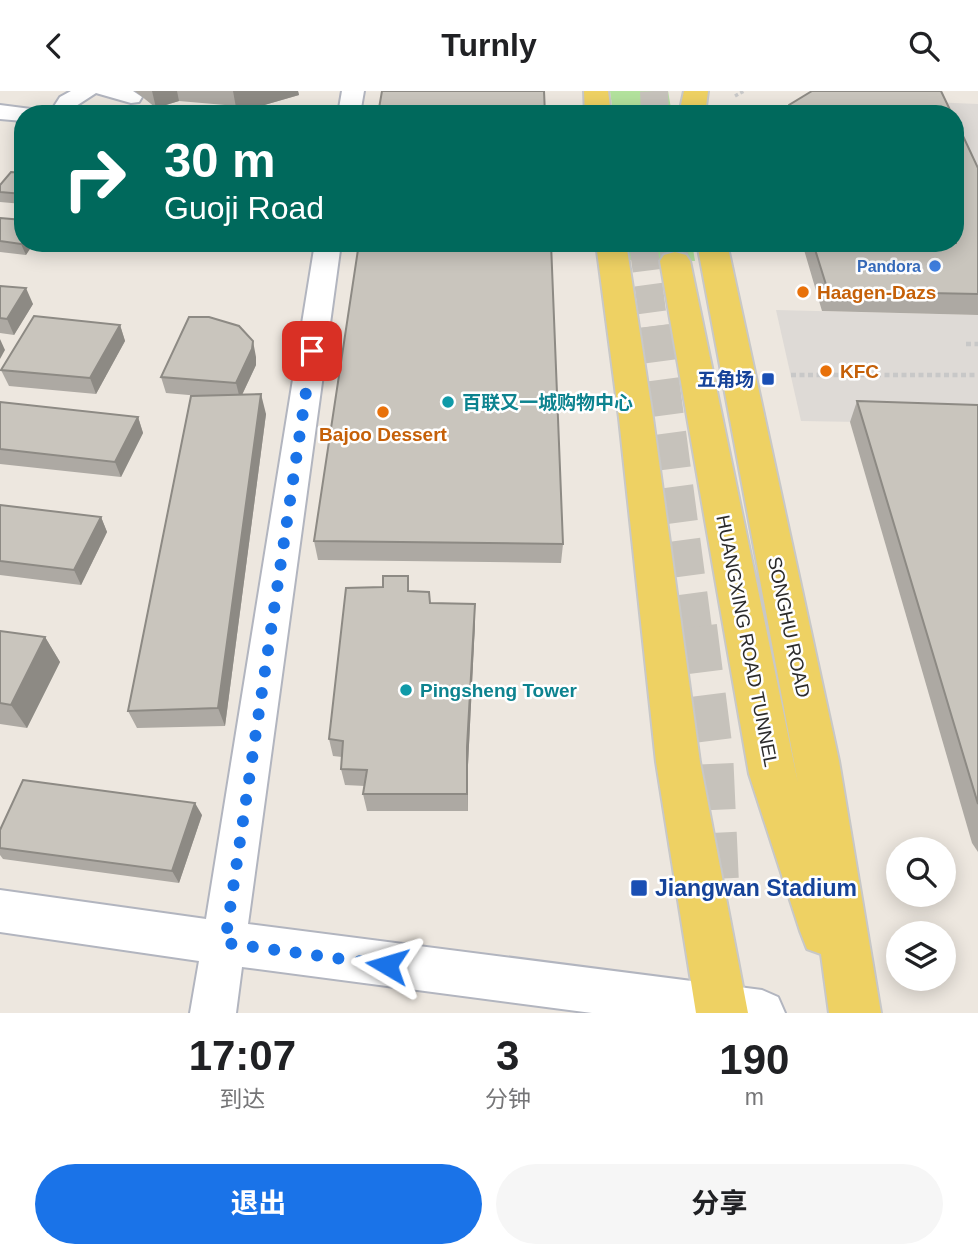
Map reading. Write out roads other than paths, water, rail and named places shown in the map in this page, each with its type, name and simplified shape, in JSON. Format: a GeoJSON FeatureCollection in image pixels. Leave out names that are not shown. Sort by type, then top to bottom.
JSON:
{"type":"FeatureCollection","features":[{"type":"Feature","properties":{"kind":"main road"},"geometry":{"type":"LineString","coordinates":[[612,252],[636,418],[678,762],[735,1012]]}},
{"type":"Feature","properties":{"kind":"main road","name":"SONGHU ROAD"},"geometry":{"type":"LineString","coordinates":[[714,252],[817,761],[854,1013]]}},
{"type":"Feature","properties":{"kind":"main road","name":"HUANGXING ROAD TUNNEL"},"geometry":{"type":"LineString","coordinates":[[675,261],[772,774],[854,1013]]}},
{"type":"Feature","properties":{"kind":"street"},"geometry":{"type":"LineString","coordinates":[[105,91],[131,97]]}},
{"type":"Feature","properties":{"kind":"street"},"geometry":{"type":"LineString","coordinates":[[66,105],[80,92]]}},
{"type":"Feature","properties":{"kind":"street"},"geometry":{"type":"LineString","coordinates":[[213,1013],[327,252]]}},
{"type":"Feature","properties":{"kind":"street"},"geometry":{"type":"LineString","coordinates":[[0,911],[735,1012]]}},
{"type":"Feature","properties":{"kind":"tunnel"},"geometry":{"type":"LineString","coordinates":[[654,91],[655,105]]}},
{"type":"Feature","properties":{"kind":"tunnel"},"geometry":{"type":"LineString","coordinates":[[644,252],[654,327]]}},
{"type":"Feature","properties":{"kind":"tunnel"},"geometry":{"type":"LineString","coordinates":[[674,252],[675,261]]}},
{"type":"Feature","properties":{"kind":"tunnel"},"geometry":{"type":"LineString","coordinates":[[654,326],[694,629]]}},
{"type":"Feature","properties":{"kind":"tunnel"},"geometry":{"type":"LineString","coordinates":[[694,627],[710,752],[716,884]]}},
{"type":"Feature","properties":{"kind":"place","name":"Pandora"},"geometry":{"type":"Point","coordinates":[935,266]}},
{"type":"Feature","properties":{"kind":"place","name":"Haagen-Dazs"},"geometry":{"type":"Point","coordinates":[803,292]}},
{"type":"Feature","properties":{"kind":"place","name":"KFC"},"geometry":{"type":"Point","coordinates":[826,371]}},
{"type":"Feature","properties":{"kind":"place","name":"五角场"},"geometry":{"type":"Point","coordinates":[768,379]}},
{"type":"Feature","properties":{"kind":"place","name":"百联又一城购物中心"},"geometry":{"type":"Point","coordinates":[448,402]}},
{"type":"Feature","properties":{"kind":"place","name":"Bajoo Dessert"},"geometry":{"type":"Point","coordinates":[383,412]}},
{"type":"Feature","properties":{"kind":"place","name":"Pingsheng Tower"},"geometry":{"type":"Point","coordinates":[406,690]}},
{"type":"Feature","properties":{"kind":"place","name":"Jiangwan Stadium"},"geometry":{"type":"Point","coordinates":[639,888]}}]}
